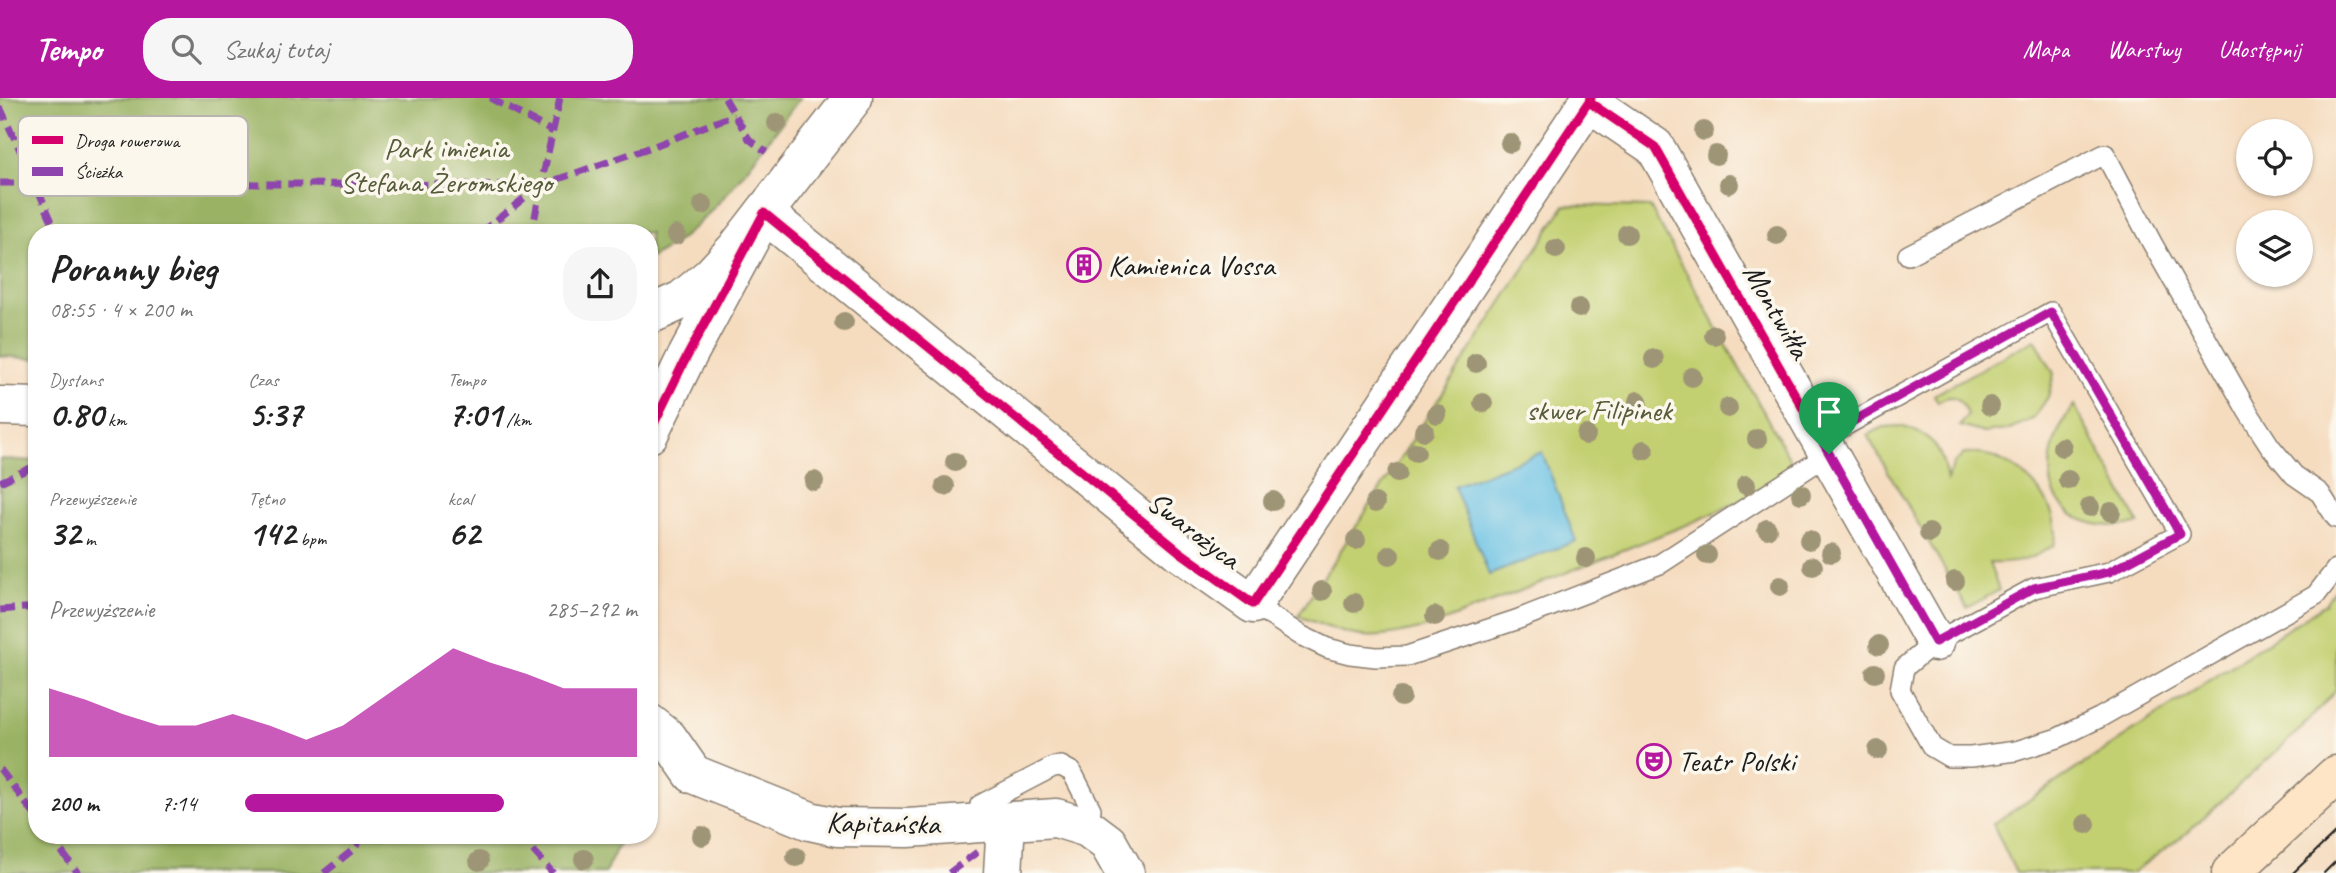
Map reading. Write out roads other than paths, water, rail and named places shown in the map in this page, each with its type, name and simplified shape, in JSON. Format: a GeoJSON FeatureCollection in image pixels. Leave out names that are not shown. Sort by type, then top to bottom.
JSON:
{"type":"FeatureCollection","features":[{"type":"Feature","properties":{"kind":"street"},"geometry":{"type":"LineString","coordinates":[[658,312],[682,300],[710,276],[764,213],[852,98]]}},
{"type":"Feature","properties":{"kind":"street","name":"Swarożyca"},"geometry":{"type":"LineString","coordinates":[[764,213],[1171,545],[1253,604],[1590,100]]}},
{"type":"Feature","properties":{"kind":"street","name":"Montwiłła"},"geometry":{"type":"LineString","coordinates":[[1590,100],[1655,147],[1935,642]]}},
{"type":"Feature","properties":{"kind":"street"},"geometry":{"type":"LineString","coordinates":[[658,415],[764,213]]}},
{"type":"Feature","properties":{"kind":"street"},"geometry":{"type":"LineString","coordinates":[[658,329],[683,364]]}},
{"type":"Feature","properties":{"kind":"street"},"geometry":{"type":"LineString","coordinates":[[0,406],[28,407]]}},
{"type":"Feature","properties":{"kind":"street","name":"Kapitańska"},"geometry":{"type":"LineString","coordinates":[[658,730],[668,738],[693,774],[810,821],[837,827],[908,828],[1056,818],[1088,828],[1108,843],[1125,873]]}},
{"type":"Feature","properties":{"kind":"street"},"geometry":{"type":"LineString","coordinates":[[2231,873],[2336,775]]}},
{"type":"Feature","properties":{"kind":"street"},"geometry":{"type":"LineString","coordinates":[[993,823],[1003,873]]}},
{"type":"Feature","properties":{"kind":"lane"},"geometry":{"type":"LineString","coordinates":[[1908,255],[2105,154],[2248,412],[2270,446],[2294,474],[2320,493],[2336,518]]}},
{"type":"Feature","properties":{"kind":"lane"},"geometry":{"type":"LineString","coordinates":[[1253,604],[1300,635],[1327,648],[1377,657],[1407,656],[1517,620],[1660,564],[1825,446],[2051,312],[2180,534],[2109,572],[2034,588],[1935,642],[1904,668],[1900,690],[1932,747],[1949,757],[1971,758],[2016,751],[2058,738],[2099,718],[2316,595],[2336,569]]}},
{"type":"Feature","properties":{"kind":"lane"},"geometry":{"type":"LineString","coordinates":[[993,823],[980,805],[1053,767],[1061,766],[1072,772],[1091,809],[1088,828]]}},
{"type":"Feature","properties":{"kind":"water"},"geometry":{"type":"Polygon","coordinates":[[[1542,452],[1576,541],[1489,575],[1454,486],[1542,452]]]}},
{"type":"Feature","properties":{"kind":"tram line"},"geometry":{"type":"LineString","coordinates":[[2293,873],[2336,832]]}},
{"type":"Feature","properties":{"kind":"tram line"},"geometry":{"type":"LineString","coordinates":[[2324,873],[2336,861]]}},
{"type":"Feature","properties":{"kind":"place","name":"Kamienica Vossa"},"geometry":{"type":"Point","coordinates":[1084,265]}},
{"type":"Feature","properties":{"kind":"place","name":"Teatr Polski"},"geometry":{"type":"Point","coordinates":[1654,761]}},
{"type":"Feature","properties":{"kind":"park label","name":"Park imienia Stefana Żeromskiego"},"geometry":{"type":"Point","coordinates":[446,165]}},
{"type":"Feature","properties":{"kind":"park label","name":"skwer Filipinek"},"geometry":{"type":"Point","coordinates":[1599,410]}}]}
